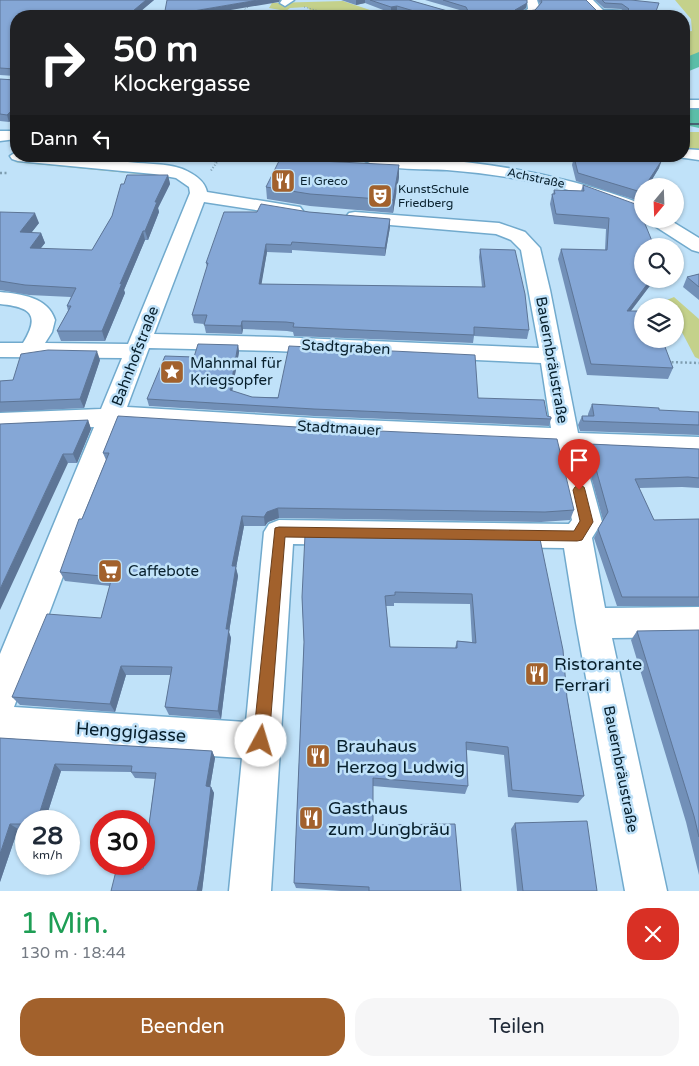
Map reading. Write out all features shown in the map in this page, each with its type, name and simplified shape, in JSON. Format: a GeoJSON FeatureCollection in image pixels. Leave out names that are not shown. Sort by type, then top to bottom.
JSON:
{"type":"FeatureCollection","features":[{"type":"Feature","properties":{"kind":"street"},"geometry":{"type":"LineString","coordinates":[[587,0],[597,10]]}},
{"type":"Feature","properties":{"kind":"street"},"geometry":{"type":"LineString","coordinates":[[80,162],[154,169],[181,174],[197,185],[198,196],[310,213]]}},
{"type":"Feature","properties":{"kind":"street","name":"Achstraße"},"geometry":{"type":"LineString","coordinates":[[396,162],[496,170],[529,176],[598,193],[634,207]]}},
{"type":"Feature","properties":{"kind":"street","name":"Bahnhofstraße"},"geometry":{"type":"LineString","coordinates":[[0,697],[198,196]]}},
{"type":"Feature","properties":{"kind":"street","name":"Bauernbräustraße"},"geometry":{"type":"LineString","coordinates":[[339,216],[509,232],[525,240],[530,248],[567,440],[587,522],[577,536],[592,623],[646,891]]}},
{"type":"Feature","properties":{"kind":"street"},"geometry":{"type":"LineString","coordinates":[[670,228],[699,246]]}},
{"type":"Feature","properties":{"kind":"street"},"geometry":{"type":"LineString","coordinates":[[0,298],[23,301],[35,306],[42,313],[44,320],[42,328],[30,350]]}},
{"type":"Feature","properties":{"kind":"street","name":"Stadtgraben"},"geometry":{"type":"LineString","coordinates":[[0,350],[276,344],[552,356]]}},
{"type":"Feature","properties":{"kind":"street","name":"Stadtmauer"},"geometry":{"type":"LineString","coordinates":[[0,422],[111,416],[699,446]]}},
{"type":"Feature","properties":{"kind":"street"},"geometry":{"type":"LineString","coordinates":[[250,891],[279,532],[577,536]]}},
{"type":"Feature","properties":{"kind":"street"},"geometry":{"type":"LineString","coordinates":[[592,623],[699,622]]}},
{"type":"Feature","properties":{"kind":"street","name":"Henggigasse"},"geometry":{"type":"LineString","coordinates":[[0,724],[261,741]]}},
{"type":"Feature","properties":{"kind":"path"},"geometry":{"type":"LineString","coordinates":[[287,1],[318,10]]}},
{"type":"Feature","properties":{"kind":"path"},"geometry":{"type":"LineString","coordinates":[[244,10],[250,6]]}},
{"type":"Feature","properties":{"kind":"path"},"geometry":{"type":"LineString","coordinates":[[661,362],[699,364]]}},
{"type":"Feature","properties":{"kind":"green space"},"geometry":{"type":"Polygon","coordinates":[[[675,0],[699,0],[699,64],[690,68],[690,31],[692,31],[690,10],[683,10],[675,0]]]}},
{"type":"Feature","properties":{"kind":"green space"},"geometry":{"type":"Polygon","coordinates":[[[343,1],[370,10],[310,10],[307,7],[280,10],[269,8],[272,3],[343,1]]]}},
{"type":"Feature","properties":{"kind":"green space"},"geometry":{"type":"Polygon","coordinates":[[[690,132],[699,132],[699,151],[690,150],[690,132]]]}},
{"type":"Feature","properties":{"kind":"green space"},"geometry":{"type":"Polygon","coordinates":[[[14,162],[38,162],[137,172],[139,174],[14,162]]]}},
{"type":"Feature","properties":{"kind":"green space"},"geometry":{"type":"Polygon","coordinates":[[[684,306],[699,319],[699,359],[695,357],[684,336],[684,306]]]}},
{"type":"Feature","properties":{"kind":"building"},"geometry":{"type":"Polygon","coordinates":[[[0,0],[146,0],[134,10],[10,10],[10,69],[0,68],[0,0]]]}},
{"type":"Feature","properties":{"kind":"building"},"geometry":{"type":"Polygon","coordinates":[[[167,0],[258,0],[199,10],[165,10],[167,0]]]}},
{"type":"Feature","properties":{"kind":"building"},"geometry":{"type":"Polygon","coordinates":[[[370,0],[409,0],[444,10],[411,10],[397,6],[391,7],[370,0]]]}},
{"type":"Feature","properties":{"kind":"building"},"geometry":{"type":"Polygon","coordinates":[[[443,0],[527,0],[527,3],[515,10],[468,10],[466,7],[443,0]]]}},
{"type":"Feature","properties":{"kind":"building"},"geometry":{"type":"Polygon","coordinates":[[[541,0],[586,0],[596,10],[535,10],[542,2],[541,0]]]}},
{"type":"Feature","properties":{"kind":"building"},"geometry":{"type":"Polygon","coordinates":[[[602,0],[631,0],[659,3],[656,10],[628,10],[622,4],[605,3],[602,0]]]}},
{"type":"Feature","properties":{"kind":"building"},"geometry":{"type":"Polygon","coordinates":[[[0,79],[10,80],[10,112],[7,115],[0,114],[0,79]]]}},
{"type":"Feature","properties":{"kind":"building"},"geometry":{"type":"Polygon","coordinates":[[[278,162],[340,162],[399,165],[393,200],[310,194],[266,187],[278,162]]]}},
{"type":"Feature","properties":{"kind":"building"},"geometry":{"type":"Polygon","coordinates":[[[575,162],[661,162],[650,178],[634,178],[634,190],[578,173],[575,162]]]}},
{"type":"Feature","properties":{"kind":"building"},"geometry":{"type":"Polygon","coordinates":[[[127,175],[168,175],[155,202],[157,202],[145,231],[143,231],[120,284],[122,283],[102,331],[57,331],[71,306],[67,306],[76,288],[25,285],[0,281],[0,212],[35,213],[20,232],[41,233],[30,248],[92,250],[112,216],[121,184],[124,184],[127,175]]]}},
{"type":"Feature","properties":{"kind":"building"},"geometry":{"type":"Polygon","coordinates":[[[583,185],[634,204],[634,228],[647,228],[651,238],[634,238],[634,288],[644,288],[637,298],[634,298],[634,302],[627,311],[634,311],[634,348],[665,348],[673,368],[591,364],[561,249],[607,250],[609,218],[556,214],[552,194],[555,194],[554,190],[584,191],[583,185]]]}},
{"type":"Feature","properties":{"kind":"building"},"geometry":{"type":"Polygon","coordinates":[[[261,204],[309,212],[390,219],[385,248],[292,242],[291,245],[266,244],[259,284],[485,287],[480,249],[515,250],[525,294],[529,330],[474,327],[474,335],[293,327],[294,323],[286,322],[242,321],[241,326],[204,325],[207,315],[192,315],[208,263],[206,263],[224,212],[257,212],[261,204]]]}},
{"type":"Feature","properties":{"kind":"building"},"geometry":{"type":"Polygon","coordinates":[[[699,274],[699,287],[687,277],[699,274]]]}},
{"type":"Feature","properties":{"kind":"building"},"geometry":{"type":"Polygon","coordinates":[[[198,344],[238,345],[230,390],[252,397],[278,398],[289,346],[475,355],[478,398],[544,400],[547,416],[551,417],[551,419],[314,409],[147,399],[165,356],[194,357],[198,344]]]}},
{"type":"Feature","properties":{"kind":"building"},"geometry":{"type":"Polygon","coordinates":[[[48,350],[97,351],[80,399],[0,402],[0,381],[13,380],[21,354],[48,350]]]}},
{"type":"Feature","properties":{"kind":"building"},"geometry":{"type":"Polygon","coordinates":[[[592,404],[699,412],[699,425],[583,421],[582,416],[594,416],[592,404]]]}},
{"type":"Feature","properties":{"kind":"building"},"geometry":{"type":"Polygon","coordinates":[[[118,416],[313,428],[557,439],[574,510],[545,512],[278,508],[267,512],[264,517],[242,516],[232,566],[236,566],[226,629],[229,629],[218,711],[165,707],[172,667],[121,666],[110,704],[12,697],[47,614],[101,618],[112,577],[60,572],[79,519],[82,519],[109,453],[103,453],[118,416]]]}},
{"type":"Feature","properties":{"kind":"building"},"geometry":{"type":"Polygon","coordinates":[[[88,420],[73,454],[63,454],[0,589],[0,424],[88,420]]]}},
{"type":"Feature","properties":{"kind":"building"},"geometry":{"type":"Polygon","coordinates":[[[589,444],[699,449],[699,478],[635,479],[654,520],[699,519],[699,597],[622,597],[598,529],[608,512],[589,444]]]}},
{"type":"Feature","properties":{"kind":"building"},"geometry":{"type":"Polygon","coordinates":[[[305,535],[540,539],[563,650],[567,698],[584,796],[512,790],[508,747],[466,742],[468,786],[373,778],[373,825],[455,824],[461,891],[369,891],[369,887],[294,883],[304,642],[302,597],[305,535]],[[395,592],[395,595],[385,596],[390,647],[457,648],[457,641],[476,643],[472,594],[395,592]]]}},
{"type":"Feature","properties":{"kind":"building"},"geometry":{"type":"Polygon","coordinates":[[[699,630],[699,837],[637,631],[699,630]]]}},
{"type":"Feature","properties":{"kind":"building"},"geometry":{"type":"Polygon","coordinates":[[[0,738],[212,751],[206,786],[211,787],[197,891],[111,891],[115,875],[155,875],[155,810],[151,810],[156,773],[131,772],[132,766],[55,764],[40,810],[15,810],[15,824],[10,824],[0,854],[0,738]]]}},
{"type":"Feature","properties":{"kind":"building"},"geometry":{"type":"Polygon","coordinates":[[[587,821],[597,891],[523,891],[515,823],[587,821]]]}},
{"type":"Feature","properties":{"kind":"waterway"},"geometry":{"type":"LineString","coordinates":[[690,63],[699,59]]}},
{"type":"Feature","properties":{"kind":"waterway"},"geometry":{"type":"LineString","coordinates":[[691,109],[699,120]]}},
{"type":"Feature","properties":{"kind":"railway"},"geometry":{"type":"LineString","coordinates":[[690,124],[699,124]]}},
{"type":"Feature","properties":{"kind":"place","name":"El Greco"},"geometry":{"type":"Point","coordinates":[283,181]}},
{"type":"Feature","properties":{"kind":"place","name":"KunstSchule Friedberg"},"geometry":{"type":"Point","coordinates":[380,196]}},
{"type":"Feature","properties":{"kind":"place","name":"Mahnmal für Kriegsopfer"},"geometry":{"type":"Point","coordinates":[172,372]}},
{"type":"Feature","properties":{"kind":"place","name":"Caffebote"},"geometry":{"type":"Point","coordinates":[110,571]}},
{"type":"Feature","properties":{"kind":"place","name":"Ristorante Ferrari"},"geometry":{"type":"Point","coordinates":[537,674]}},
{"type":"Feature","properties":{"kind":"place","name":"Brauhaus Herzog Ludwig"},"geometry":{"type":"Point","coordinates":[318,756]}},
{"type":"Feature","properties":{"kind":"place","name":"Gasthaus zum Jungbräu"},"geometry":{"type":"Point","coordinates":[311,818]}},
{"type":"Feature","properties":{"kind":"route"},"geometry":{"type":"LineString","coordinates":[[261,741],[279,532],[577,536],[587,522],[579,490]]}}]}
